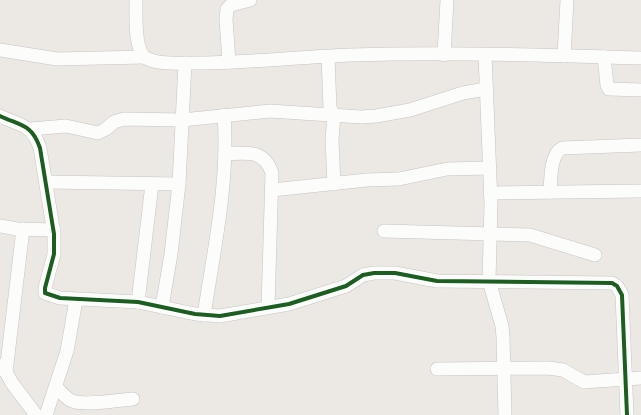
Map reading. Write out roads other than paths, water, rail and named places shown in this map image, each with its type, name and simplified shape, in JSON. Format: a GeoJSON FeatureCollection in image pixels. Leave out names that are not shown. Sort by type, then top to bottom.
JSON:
{"type":"FeatureCollection","features":[{"type":"Feature","properties":{"kind":"street"},"geometry":{"type":"LineString","coordinates":[[136,0],[137,34],[139,46],[144,57]]}},
{"type":"Feature","properties":{"kind":"street"},"geometry":{"type":"LineString","coordinates":[[229,62],[226,19],[227,9],[231,5],[250,0]]}},
{"type":"Feature","properties":{"kind":"street"},"geometry":{"type":"LineString","coordinates":[[444,55],[447,0]]}},
{"type":"Feature","properties":{"kind":"street"},"geometry":{"type":"LineString","coordinates":[[564,56],[567,0]]}},
{"type":"Feature","properties":{"kind":"street"},"geometry":{"type":"LineString","coordinates":[[0,50],[57,59],[144,57],[172,63],[328,57],[444,55],[641,58]]}},
{"type":"Feature","properties":{"kind":"street"},"geometry":{"type":"LineString","coordinates":[[484,56],[491,235],[489,281],[502,326],[505,415]]}},
{"type":"Feature","properties":{"kind":"street"},"geometry":{"type":"LineString","coordinates":[[328,57],[330,108],[334,115],[332,140],[334,184]]}},
{"type":"Feature","properties":{"kind":"street"},"geometry":{"type":"LineString","coordinates":[[604,57],[607,85],[609,89],[641,90]]}},
{"type":"Feature","properties":{"kind":"street"},"geometry":{"type":"LineString","coordinates":[[162,307],[171,254],[179,184],[185,63]]}},
{"type":"Feature","properties":{"kind":"street"},"geometry":{"type":"LineString","coordinates":[[0,116],[31,129],[66,126],[98,133],[106,129],[114,122],[124,119],[182,120],[270,111],[361,117],[395,114],[463,93],[486,89]]}},
{"type":"Feature","properties":{"kind":"street"},"geometry":{"type":"LineString","coordinates":[[204,315],[222,189],[225,154],[224,115]]}},
{"type":"Feature","properties":{"kind":"street"},"geometry":{"type":"LineString","coordinates":[[31,129],[37,138],[40,148],[54,230],[54,254],[46,281],[45,293],[54,297],[76,300],[138,302],[204,315],[226,316],[289,304],[346,286],[363,275],[374,273],[395,273],[437,282],[602,282],[617,286],[622,295],[627,415]]}},
{"type":"Feature","properties":{"kind":"street"},"geometry":{"type":"LineString","coordinates":[[550,192],[554,157],[558,150],[562,148],[641,145]]}},
{"type":"Feature","properties":{"kind":"street"},"geometry":{"type":"LineString","coordinates":[[225,154],[248,153],[264,158],[269,164],[272,174],[268,307]]}},
{"type":"Feature","properties":{"kind":"street"},"geometry":{"type":"LineString","coordinates":[[272,190],[399,179],[447,169],[489,168]]}},
{"type":"Feature","properties":{"kind":"street"},"geometry":{"type":"LineString","coordinates":[[46,182],[179,184]]}},
{"type":"Feature","properties":{"kind":"street"},"geometry":{"type":"LineString","coordinates":[[138,302],[152,184]]}},
{"type":"Feature","properties":{"kind":"street"},"geometry":{"type":"LineString","coordinates":[[490,193],[641,191]]}},
{"type":"Feature","properties":{"kind":"street"},"geometry":{"type":"LineString","coordinates":[[0,226],[23,230],[54,230]]}},
{"type":"Feature","properties":{"kind":"street"},"geometry":{"type":"LineString","coordinates":[[6,372],[23,230]]}},
{"type":"Feature","properties":{"kind":"street"},"geometry":{"type":"LineString","coordinates":[[384,231],[530,235],[594,255]]}},
{"type":"Feature","properties":{"kind":"street"},"geometry":{"type":"LineString","coordinates":[[46,415],[56,387],[70,338],[76,300]]}},
{"type":"Feature","properties":{"kind":"street"},"geometry":{"type":"LineString","coordinates":[[0,360],[6,372],[36,415]]}},
{"type":"Feature","properties":{"kind":"street"},"geometry":{"type":"LineString","coordinates":[[437,369],[504,370],[558,368],[584,382],[641,378]]}},
{"type":"Feature","properties":{"kind":"street"},"geometry":{"type":"LineString","coordinates":[[56,387],[74,402],[133,399]]}}]}
